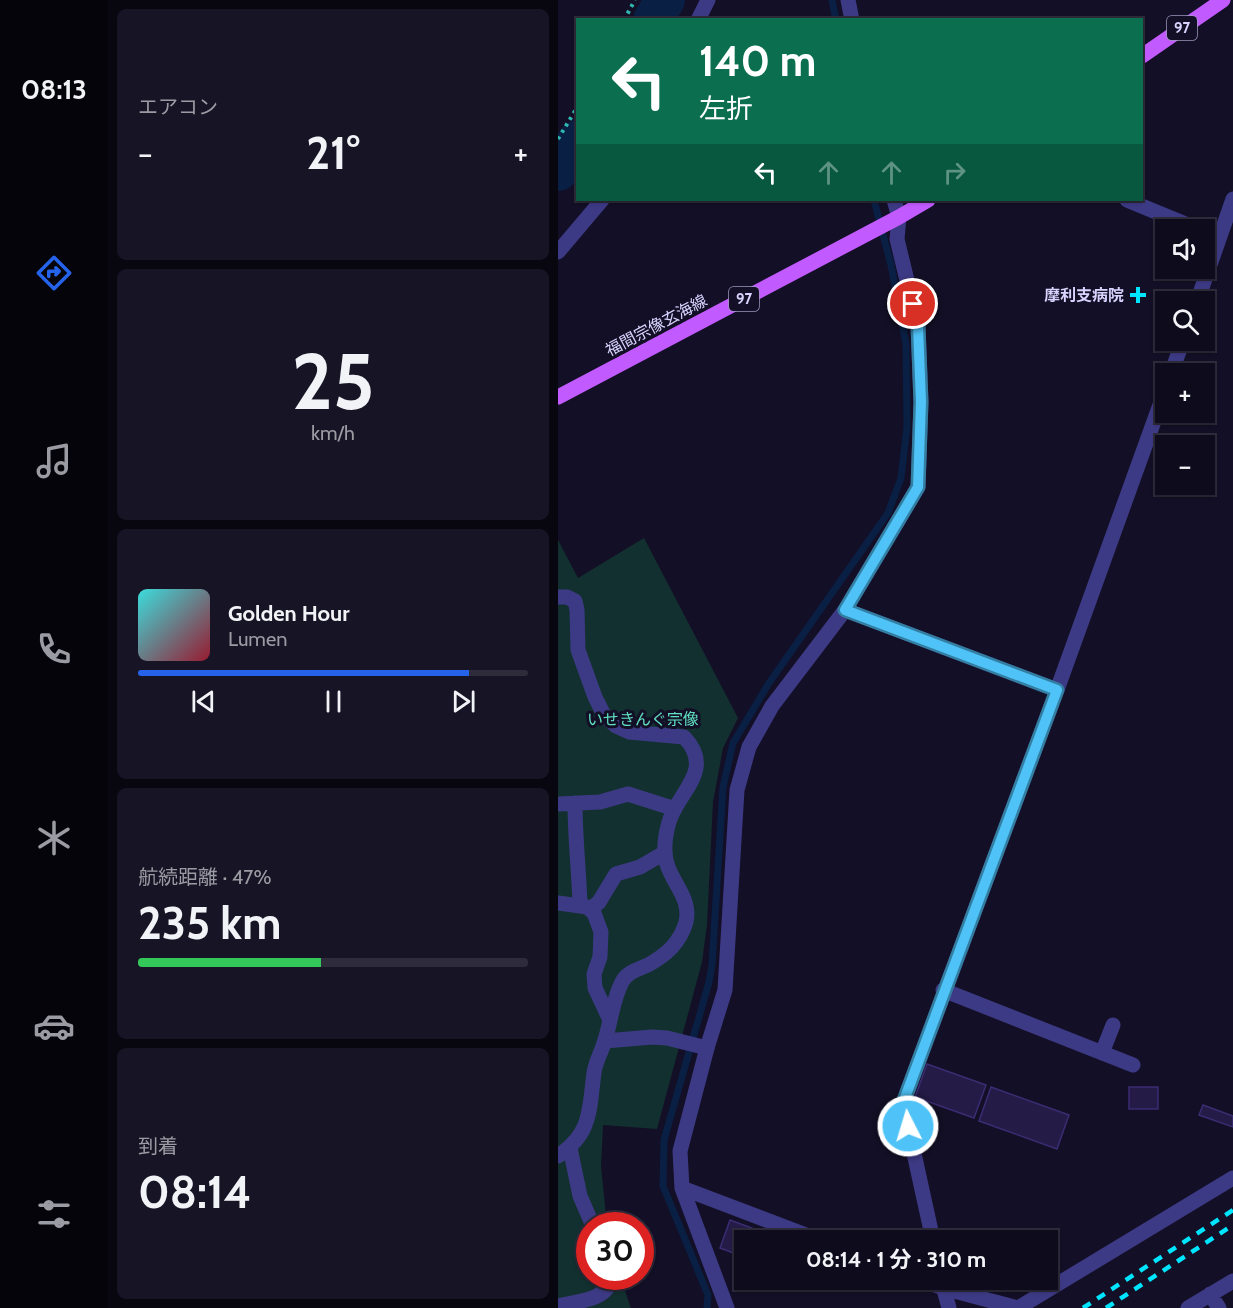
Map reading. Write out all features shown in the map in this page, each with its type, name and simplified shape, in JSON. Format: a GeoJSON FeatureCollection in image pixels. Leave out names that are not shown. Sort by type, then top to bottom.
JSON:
{"type":"FeatureCollection","features":[{"type":"Feature","properties":{"kind":"main road","name":"97"},"geometry":{"type":"LineString","coordinates":[[1143,55],[1223,0]]}},
{"type":"Feature","properties":{"kind":"main road","name":"福間宗像玄海線"},"geometry":{"type":"LineString","coordinates":[[558,397],[926,201]]}},
{"type":"Feature","properties":{"kind":"street"},"geometry":{"type":"LineString","coordinates":[[699,18],[708,0]]}},
{"type":"Feature","properties":{"kind":"street"},"geometry":{"type":"LineString","coordinates":[[848,0],[852,18]]}},
{"type":"Feature","properties":{"kind":"street"},"geometry":{"type":"LineString","coordinates":[[1201,291],[1233,199]]}},
{"type":"Feature","properties":{"kind":"street"},"geometry":{"type":"LineString","coordinates":[[558,252],[601,201]]}},
{"type":"Feature","properties":{"kind":"street"},"geometry":{"type":"LineString","coordinates":[[725,1308],[682,1188],[680,1151],[725,990],[737,790],[748,747],[772,706],[845,610],[918,487],[921,402],[918,326],[897,239],[899,217],[894,201]]}},
{"type":"Feature","properties":{"kind":"street"},"geometry":{"type":"LineString","coordinates":[[1129,201],[1173,219]]}},
{"type":"Feature","properties":{"kind":"street"},"geometry":{"type":"LineString","coordinates":[[1215,236],[1220,238]]}},
{"type":"Feature","properties":{"kind":"street"},"geometry":{"type":"LineString","coordinates":[[931,1230],[903,1103],[943,990],[1057,690],[1155,418]]}},
{"type":"Feature","properties":{"kind":"street"},"geometry":{"type":"LineString","coordinates":[[558,597],[567,597],[575,601],[578,650],[595,698],[604,715],[616,726],[629,732],[684,737],[691,744],[696,772],[669,822],[664,853],[685,900],[686,920],[674,947],[623,980],[609,1018],[605,1041],[594,1071],[591,1110],[586,1124],[564,1152],[587,1212]]}},
{"type":"Feature","properties":{"kind":"street"},"geometry":{"type":"LineString","coordinates":[[845,610],[1057,690]]}},
{"type":"Feature","properties":{"kind":"street"},"geometry":{"type":"LineString","coordinates":[[558,804],[600,802],[628,795],[675,809]]}},
{"type":"Feature","properties":{"kind":"street"},"geometry":{"type":"LineString","coordinates":[[574,803],[575,845],[586,907],[601,932],[600,957],[594,974],[595,988],[609,1018]]}},
{"type":"Feature","properties":{"kind":"street"},"geometry":{"type":"LineString","coordinates":[[558,903],[566,906],[586,907],[599,902],[616,874],[640,867],[664,853]]}},
{"type":"Feature","properties":{"kind":"street"},"geometry":{"type":"LineString","coordinates":[[943,990],[1134,1065]]}},
{"type":"Feature","properties":{"kind":"street"},"geometry":{"type":"LineString","coordinates":[[1102,1053],[1113,1025]]}},
{"type":"Feature","properties":{"kind":"street"},"geometry":{"type":"LineString","coordinates":[[605,1041],[667,1038],[707,1048]]}},
{"type":"Feature","properties":{"kind":"street"},"geometry":{"type":"LineString","coordinates":[[1058,1284],[1233,1178]]}},
{"type":"Feature","properties":{"kind":"street"},"geometry":{"type":"LineString","coordinates":[[682,1188],[793,1230]]}},
{"type":"Feature","properties":{"kind":"street"},"geometry":{"type":"LineString","coordinates":[[1188,1308],[1233,1281]]}},
{"type":"Feature","properties":{"kind":"street"},"geometry":{"type":"LineString","coordinates":[[558,1306],[603,1294],[606,1290]]}},
{"type":"Feature","properties":{"kind":"street"},"geometry":{"type":"LineString","coordinates":[[944,1290],[949,1308]]}},
{"type":"Feature","properties":{"kind":"street"},"geometry":{"type":"LineString","coordinates":[[961,1290],[1018,1308],[1048,1290]]}},
{"type":"Feature","properties":{"kind":"street"},"geometry":{"type":"LineString","coordinates":[[1210,1294],[1219,1308]]}},
{"type":"Feature","properties":{"kind":"path"},"geometry":{"type":"LineString","coordinates":[[625,18],[635,0]]}},
{"type":"Feature","properties":{"kind":"path"},"geometry":{"type":"LineString","coordinates":[[558,139],[576,109]]}},
{"type":"Feature","properties":{"kind":"green space","name":"いせきんぐ宗像"},"geometry":{"type":"Polygon","coordinates":[[[644,538],[738,718],[723,748],[713,802],[707,925],[702,962],[657,1129],[603,1125],[601,1166],[606,1212],[576,1212],[576,1290],[625,1290],[631,1308],[558,1308],[558,540],[578,578],[644,538]]]}},
{"type":"Feature","properties":{"kind":"building"},"geometry":{"type":"Polygon","coordinates":[[[927,1064],[986,1085],[974,1118],[915,1097],[927,1064]]]}},
{"type":"Feature","properties":{"kind":"building"},"geometry":{"type":"Polygon","coordinates":[[[991,1087],[1069,1115],[1057,1149],[979,1121],[991,1087]]]}},
{"type":"Feature","properties":{"kind":"building"},"geometry":{"type":"Polygon","coordinates":[[[1129,1087],[1158,1087],[1158,1109],[1129,1109],[1129,1087]]]}},
{"type":"Feature","properties":{"kind":"building"},"geometry":{"type":"Polygon","coordinates":[[[1203,1105],[1233,1116],[1233,1127],[1199,1115],[1203,1105]]]}},
{"type":"Feature","properties":{"kind":"building"},"geometry":{"type":"Polygon","coordinates":[[[730,1220],[757,1230],[734,1230],[734,1253],[720,1248],[730,1220]]]}},
{"type":"Feature","properties":{"kind":"waterway"},"geometry":{"type":"LineString","coordinates":[[654,18],[665,0]]}},
{"type":"Feature","properties":{"kind":"waterway"},"geometry":{"type":"LineString","coordinates":[[832,0],[836,18]]}},
{"type":"Feature","properties":{"kind":"waterway"},"geometry":{"type":"LineString","coordinates":[[558,171],[576,143]]}},
{"type":"Feature","properties":{"kind":"waterway"},"geometry":{"type":"LineString","coordinates":[[707,1308],[708,1295],[663,1186],[664,1140],[712,965],[723,787],[733,743],[769,683],[888,513],[901,478],[907,427],[906,344],[891,265],[874,201]]}},
{"type":"Feature","properties":{"kind":"railway"},"geometry":{"type":"LineString","coordinates":[[1083,1308],[1233,1210]]}},
{"type":"Feature","properties":{"kind":"railway"},"geometry":{"type":"LineString","coordinates":[[1106,1308],[1233,1225]]}},
{"type":"Feature","properties":{"kind":"place","name":"摩利支病院"},"geometry":{"type":"Point","coordinates":[1138,295]}},
{"type":"Feature","properties":{"kind":"route"},"geometry":{"type":"LineString","coordinates":[[908,1126],[903,1103],[943,990],[1057,690],[845,610],[918,487],[921,402],[918,326],[913,304]]}}]}
